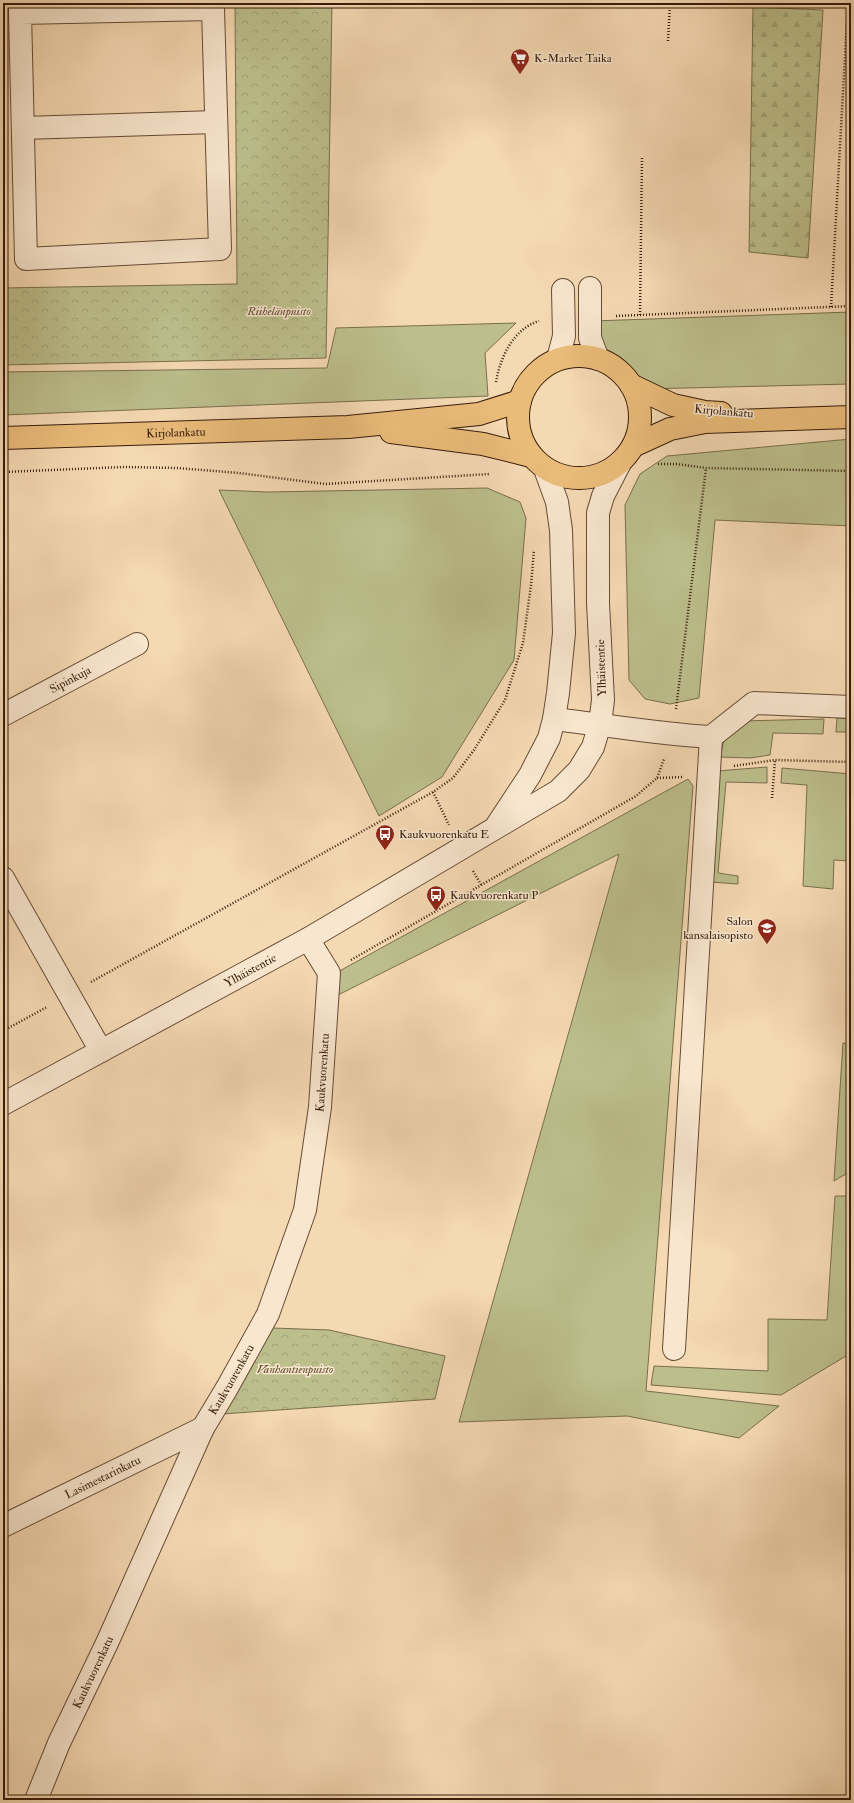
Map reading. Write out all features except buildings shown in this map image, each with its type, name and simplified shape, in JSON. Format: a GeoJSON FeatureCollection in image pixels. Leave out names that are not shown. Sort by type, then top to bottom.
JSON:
{"type":"FeatureCollection","features":[{"type":"Feature","properties":{"kind":"main road"},"geometry":{"type":"LineString","coordinates":[[577,356],[598,359],[617,369],[631,385],[639,404],[640,426],[627,454],[602,474],[582,479],[563,476],[538,462],[521,439],[517,420],[520,401],[528,383],[541,369],[558,359],[577,356]]}},
{"type":"Feature","properties":{"kind":"main road","name":"Kirjolankatu"},"geometry":{"type":"LineString","coordinates":[[631,385],[673,405],[705,412],[822,418]]}},
{"type":"Feature","properties":{"kind":"main road","name":"Kirjolankatu"},"geometry":{"type":"LineString","coordinates":[[3,438],[348,427],[479,414],[520,401]]}},
{"type":"Feature","properties":{"kind":"main road","name":"Kirjolankatu"},"geometry":{"type":"LineString","coordinates":[[627,454],[670,429],[705,422],[851,417]]}},
{"type":"Feature","properties":{"kind":"main road","name":"Kirjolankatu"},"geometry":{"type":"LineString","coordinates":[[348,427],[483,444],[497,447],[538,462]]}},
{"type":"Feature","properties":{"kind":"street"},"geometry":{"type":"LineString","coordinates":[[20,8],[213,8],[216,122],[220,249],[26,259],[20,8]]}},
{"type":"Feature","properties":{"kind":"street"},"geometry":{"type":"LineString","coordinates":[[23,128],[216,122]]}},
{"type":"Feature","properties":{"kind":"street"},"geometry":{"type":"LineString","coordinates":[[590,288],[590,338],[598,359]]}},
{"type":"Feature","properties":{"kind":"street"},"geometry":{"type":"LineString","coordinates":[[558,359],[564,336],[563,290]]}},
{"type":"Feature","properties":{"kind":"street","name":"Ylhäistentie"},"geometry":{"type":"LineString","coordinates":[[3,1104],[308,939],[558,791],[579,770],[593,747],[600,724],[602,700],[598,603],[598,513],[603,496],[627,454]]}},
{"type":"Feature","properties":{"kind":"street","name":"Ylhäistentie"},"geometry":{"type":"LineString","coordinates":[[494,829],[530,775],[549,738],[554,719],[564,633],[562,530],[557,502],[538,462]]}},
{"type":"Feature","properties":{"kind":"street","name":"Sipinkuja"},"geometry":{"type":"LineString","coordinates":[[3,715],[138,644]]}},
{"type":"Feature","properties":{"kind":"street"},"geometry":{"type":"LineString","coordinates":[[554,719],[600,724],[671,735],[711,737],[754,703],[851,707]]}},
{"type":"Feature","properties":{"kind":"street"},"geometry":{"type":"LineString","coordinates":[[674,1349],[711,737]]}},
{"type":"Feature","properties":{"kind":"street"},"geometry":{"type":"LineString","coordinates":[[3,878],[101,1051]]}},
{"type":"Feature","properties":{"kind":"street","name":"Kaukvuorenkatu"},"geometry":{"type":"LineString","coordinates":[[36,1800],[59,1743],[107,1643],[203,1428],[228,1388],[268,1314],[305,1210],[320,1106],[329,973],[308,939]]}},
{"type":"Feature","properties":{"kind":"street","name":"Lasimestarinkatu"},"geometry":{"type":"LineString","coordinates":[[3,1526],[203,1428]]}},
{"type":"Feature","properties":{"kind":"path"},"geometry":{"type":"LineString","coordinates":[[668,41],[670,3]]}},
{"type":"Feature","properties":{"kind":"path"},"geometry":{"type":"LineString","coordinates":[[831,307],[848,3]]}},
{"type":"Feature","properties":{"kind":"path"},"geometry":{"type":"LineString","coordinates":[[640,315],[642,156]]}},
{"type":"Feature","properties":{"kind":"path"},"geometry":{"type":"LineString","coordinates":[[590,317],[851,306]]}},
{"type":"Feature","properties":{"kind":"path"},"geometry":{"type":"LineString","coordinates":[[496,408],[495,386],[498,367],[505,352],[515,338],[537,321],[564,318]]}},
{"type":"Feature","properties":{"kind":"path"},"geometry":{"type":"LineString","coordinates":[[3,472],[124,467],[178,468],[239,473],[325,484],[353,483],[496,473],[497,447]]}},
{"type":"Feature","properties":{"kind":"path"},"geometry":{"type":"LineString","coordinates":[[656,464],[677,464],[706,468],[851,471]]}},
{"type":"Feature","properties":{"kind":"path"},"geometry":{"type":"LineString","coordinates":[[3,1031],[433,792],[453,778],[474,750],[505,700],[523,643],[532,585],[534,546]]}},
{"type":"Feature","properties":{"kind":"path"},"geometry":{"type":"LineString","coordinates":[[772,798],[775,760]]}},
{"type":"Feature","properties":{"kind":"path"},"geometry":{"type":"LineString","coordinates":[[657,778],[683,776],[709,769],[775,760],[851,762]]}},
{"type":"Feature","properties":{"kind":"green space","name":"Riihelänpuisto"},"geometry":{"type":"Polygon","coordinates":[[[235,3],[332,3],[326,358],[3,365],[3,288],[237,284],[235,3]]]}},
{"type":"Feature","properties":{"kind":"green space"},"geometry":{"type":"Polygon","coordinates":[[[753,7],[823,10],[808,258],[749,252],[753,7]]]}},
{"type":"Feature","properties":{"kind":"green space"},"geometry":{"type":"Polygon","coordinates":[[[851,312],[851,384],[645,389],[601,356],[593,321],[851,312]]]}},
{"type":"Feature","properties":{"kind":"green space"},"geometry":{"type":"Polygon","coordinates":[[[516,323],[485,353],[488,396],[3,415],[3,372],[327,368],[336,328],[516,323]]]}},
{"type":"Feature","properties":{"kind":"green space"},"geometry":{"type":"Polygon","coordinates":[[[851,439],[851,526],[715,520],[699,698],[670,704],[645,699],[629,680],[625,505],[640,474],[667,456],[851,439]]]}},
{"type":"Feature","properties":{"kind":"green space"},"geometry":{"type":"Polygon","coordinates":[[[487,488],[520,502],[526,518],[514,660],[442,777],[379,816],[219,490],[268,492],[487,488]]]}},
{"type":"Feature","properties":{"kind":"green space"},"geometry":{"type":"Polygon","coordinates":[[[837,718],[851,719],[851,732],[836,732],[837,718]]]}},
{"type":"Feature","properties":{"kind":"green space"},"geometry":{"type":"Polygon","coordinates":[[[824,719],[823,734],[773,733],[770,755],[750,758],[720,757],[725,736],[740,721],[824,719]]]}},
{"type":"Feature","properties":{"kind":"green space"},"geometry":{"type":"Polygon","coordinates":[[[767,767],[767,783],[726,782],[718,873],[738,876],[738,884],[710,882],[717,771],[767,767]]]}},
{"type":"Feature","properties":{"kind":"green space"},"geometry":{"type":"Polygon","coordinates":[[[782,768],[851,774],[851,861],[834,860],[833,889],[803,886],[807,785],[781,783],[782,768]]]}},
{"type":"Feature","properties":{"kind":"green space"},"geometry":{"type":"Polygon","coordinates":[[[688,779],[693,786],[646,1391],[779,1406],[739,1438],[627,1416],[459,1422],[619,854],[334,997],[334,974],[688,779]]]}},
{"type":"Feature","properties":{"kind":"green space"},"geometry":{"type":"Polygon","coordinates":[[[843,1043],[851,1044],[851,1171],[834,1181],[843,1043]]]}},
{"type":"Feature","properties":{"kind":"green space"},"geometry":{"type":"Polygon","coordinates":[[[835,1196],[851,1196],[851,1353],[781,1395],[651,1385],[654,1366],[768,1371],[768,1319],[827,1320],[835,1196]]]}},
{"type":"Feature","properties":{"kind":"green space","name":"Vanhantienpuisto"},"geometry":{"type":"Polygon","coordinates":[[[273,1328],[329,1330],[445,1356],[435,1399],[222,1414],[273,1328]]]}},
{"type":"Feature","properties":{"kind":"place","name":"K-Market Taika"},"geometry":{"type":"Point","coordinates":[520,75]}},
{"type":"Feature","properties":{"kind":"place","name":"Kaukvuorenkatu E"},"geometry":{"type":"Point","coordinates":[385,851]}},
{"type":"Feature","properties":{"kind":"place","name":"Kaukvuorenkatu P"},"geometry":{"type":"Point","coordinates":[436,912]}},
{"type":"Feature","properties":{"kind":"place","name":"Salon kansalaisopisto"},"geometry":{"type":"Point","coordinates":[767,945]}}]}
